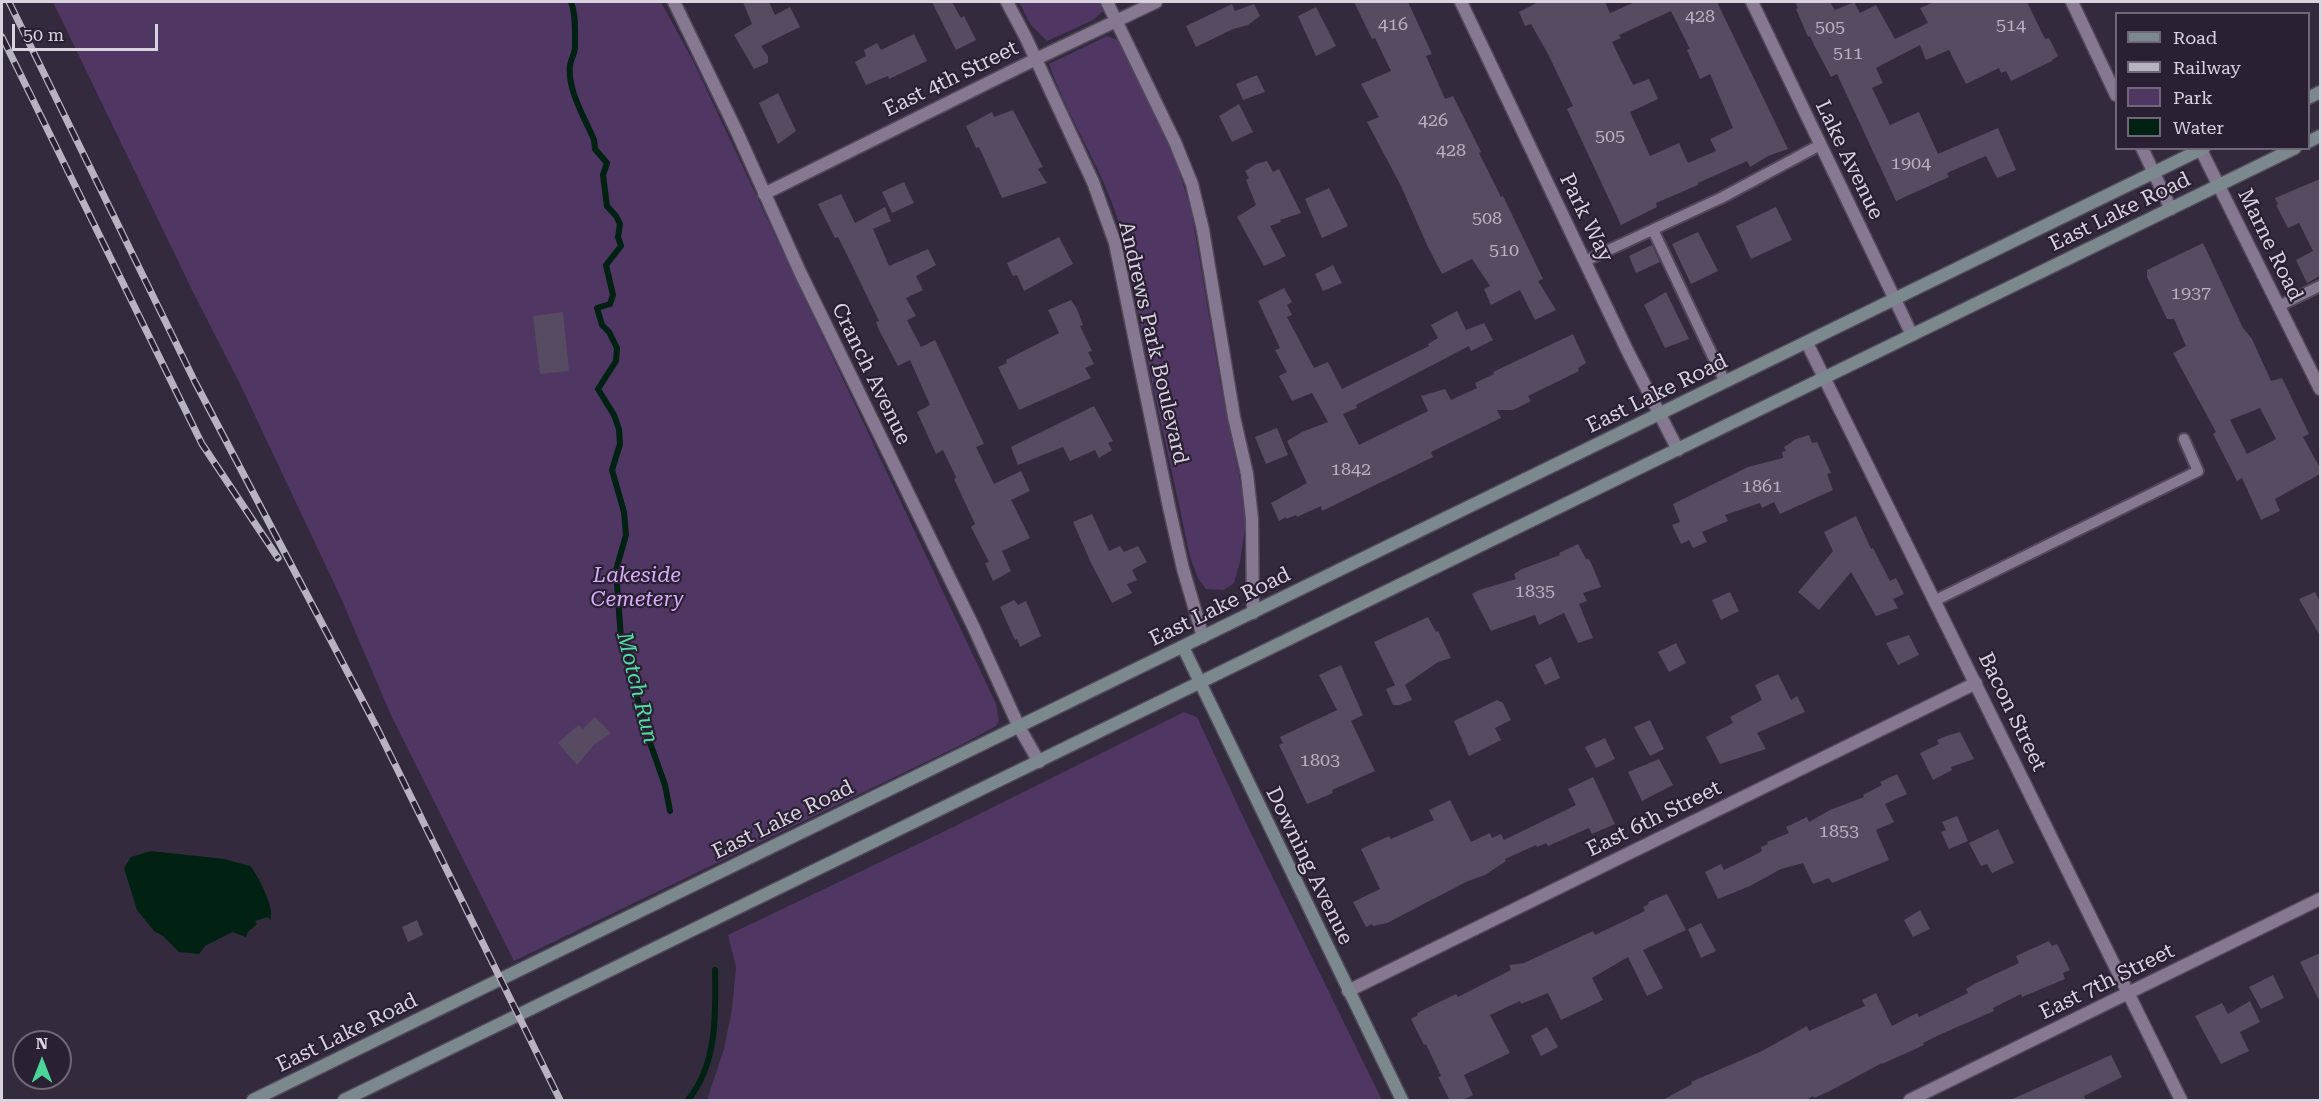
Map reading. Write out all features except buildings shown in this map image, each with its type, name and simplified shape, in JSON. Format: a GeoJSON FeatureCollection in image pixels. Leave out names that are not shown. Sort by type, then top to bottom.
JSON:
{"type":"FeatureCollection","features":[{"type":"Feature","properties":{"kind":"main road","name":"East Lake Road"},"geometry":{"type":"LineString","coordinates":[[253,1101],[2201,150]]}},
{"type":"Feature","properties":{"kind":"main road","name":"East Lake Road"},"geometry":{"type":"LineString","coordinates":[[344,1101],[2291,150]]}},
{"type":"Feature","properties":{"kind":"main road","name":"Downing Avenue"},"geometry":{"type":"LineString","coordinates":[[1183,647],[1402,1101]]}},
{"type":"Feature","properties":{"kind":"street","name":"Cranch Avenue"},"geometry":{"type":"LineString","coordinates":[[674,2],[737,132],[764,194],[1020,727],[1039,762]]}},
{"type":"Feature","properties":{"kind":"street","name":"Andrews Park Boulevard"},"geometry":{"type":"LineString","coordinates":[[1006,2],[1036,59],[1094,182],[1115,243],[1183,569],[1203,637]]}},
{"type":"Feature","properties":{"kind":"street"},"geometry":{"type":"LineString","coordinates":[[1107,2],[1175,142],[1192,184],[1203,230],[1234,417],[1247,474],[1252,519],[1253,613]]}},
{"type":"Feature","properties":{"kind":"street","name":"East 4th Street"},"geometry":{"type":"LineString","coordinates":[[764,194],[1156,2]]}},
{"type":"Feature","properties":{"kind":"street","name":"Park Way"},"geometry":{"type":"LineString","coordinates":[[1461,2],[1659,415],[1678,450]]}},
{"type":"Feature","properties":{"kind":"street","name":"Lake Avenue"},"geometry":{"type":"LineString","coordinates":[[1752,2],[1912,335]]}},
{"type":"Feature","properties":{"kind":"street"},"geometry":{"type":"LineString","coordinates":[[2072,2],[2115,93]]}},
{"type":"Feature","properties":{"kind":"street"},"geometry":{"type":"LineString","coordinates":[[2143,150],[2171,209]]}},
{"type":"Feature","properties":{"kind":"street","name":"Marne Road"},"geometry":{"type":"LineString","coordinates":[[2203,150],[2320,389]]}},
{"type":"Feature","properties":{"kind":"street","name":"Bacon Street"},"geometry":{"type":"LineString","coordinates":[[1807,343],[2181,1101]]}},
{"type":"Feature","properties":{"kind":"street","name":"East 6th Street"},"geometry":{"type":"LineString","coordinates":[[1348,991],[1976,682]]}},
{"type":"Feature","properties":{"kind":"street","name":"East 7th Street"},"geometry":{"type":"LineString","coordinates":[[1910,1101],[2320,899]]}},
{"type":"Feature","properties":{"kind":"lane"},"geometry":{"type":"LineString","coordinates":[[1585,261],[1721,198],[1820,145]]}},
{"type":"Feature","properties":{"kind":"lane"},"geometry":{"type":"LineString","coordinates":[[1653,230],[1725,382]]}},
{"type":"Feature","properties":{"kind":"lane"},"geometry":{"type":"LineString","coordinates":[[2279,306],[2320,286]]}},
{"type":"Feature","properties":{"kind":"lane"},"geometry":{"type":"LineString","coordinates":[[1934,601],[2198,471],[2184,439]]}},
{"type":"Feature","properties":{"kind":"green space","name":"Lakeside Cemetery"},"geometry":{"type":"Polygon","coordinates":[[[53,2],[661,2],[693,61],[996,704],[999,721],[996,726],[514,961],[390,713],[341,598],[241,386],[53,2]]]}},
{"type":"Feature","properties":{"kind":"green space"},"geometry":{"type":"Polygon","coordinates":[[[1019,2],[1100,2],[1104,10],[1093,20],[1047,41],[1031,25],[1019,2]]]}},
{"type":"Feature","properties":{"kind":"green space"},"geometry":{"type":"Polygon","coordinates":[[[1107,36],[1117,40],[1126,54],[1169,140],[1191,209],[1220,381],[1247,515],[1240,562],[1234,583],[1224,590],[1206,589],[1198,578],[1190,557],[1119,223],[1104,182],[1049,64],[1107,36]]]}},
{"type":"Feature","properties":{"kind":"green space"},"geometry":{"type":"Polygon","coordinates":[[[1184,712],[1197,717],[1246,823],[1382,1100],[707,1100],[724,1049],[732,1009],[736,967],[728,935],[939,834],[1184,712]]]}},
{"type":"Feature","properties":{"kind":"water"},"geometry":{"type":"Polygon","coordinates":[[[151,851],[224,859],[250,866],[261,884],[271,909],[270,920],[268,917],[255,921],[257,924],[246,937],[232,932],[205,946],[199,954],[179,952],[163,936],[154,931],[137,910],[124,868],[131,857],[151,851]]]}},
{"type":"Feature","properties":{"kind":"waterway","name":"Motch Run"},"geometry":{"type":"LineString","coordinates":[[571,2],[575,35],[575,49],[570,65],[571,84],[594,140],[595,149],[607,163],[603,175],[607,206],[620,224],[618,237],[621,246],[606,265],[613,295],[610,304],[597,308],[602,325],[609,332],[617,348],[616,361],[598,389],[614,415],[619,429],[620,444],[612,470],[624,512],[626,535],[616,570],[621,639],[648,737],[665,785],[670,811]]}},
{"type":"Feature","properties":{"kind":"waterway","name":"Motch Run"},"geometry":{"type":"LineString","coordinates":[[688,1100],[698,1086],[710,1055],[715,1021],[715,970]]}},
{"type":"Feature","properties":{"kind":"railway"},"geometry":{"type":"LineString","coordinates":[[9,2],[195,382],[378,730],[560,1100]]}},
{"type":"Feature","properties":{"kind":"railway"},"geometry":{"type":"LineString","coordinates":[[2,37],[202,444],[278,558]]}}]}
